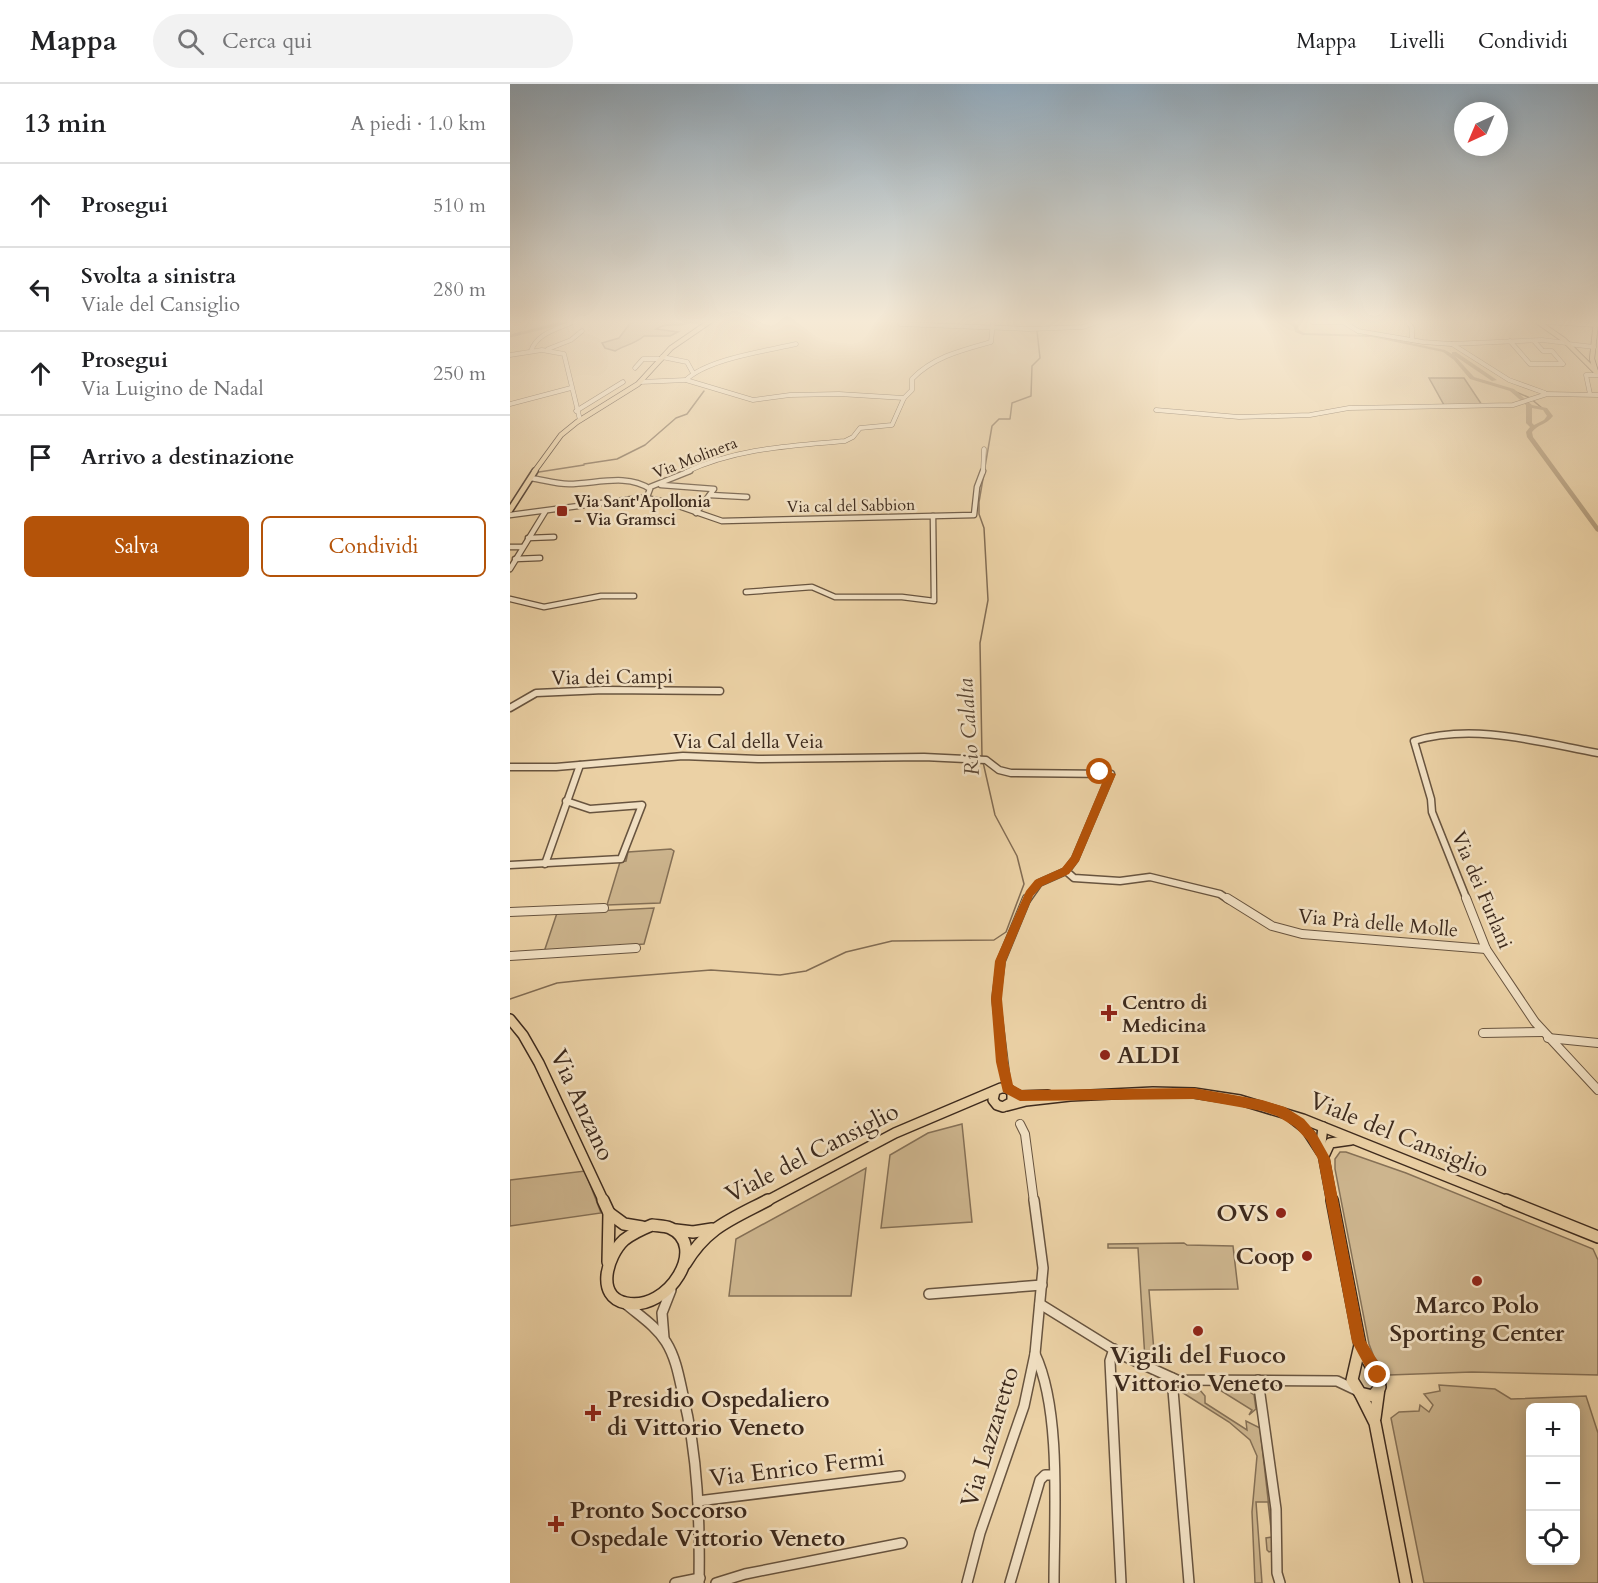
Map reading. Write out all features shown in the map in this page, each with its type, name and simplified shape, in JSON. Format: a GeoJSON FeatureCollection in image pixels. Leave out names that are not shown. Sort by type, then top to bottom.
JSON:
{"type":"FeatureCollection","features":[{"type":"Feature","properties":{"kind":"main road"},"geometry":{"type":"LineString","coordinates":[[510,510],[555,442],[580,420],[624,392]]}},
{"type":"Feature","properties":{"kind":"main road","name":"Via Anzano"},"geometry":{"type":"LineString","coordinates":[[510,1020],[523,1035],[539,1063],[609,1213],[608,1262]]}},
{"type":"Feature","properties":{"kind":"main road"},"geometry":{"type":"LineString","coordinates":[[1003,1090],[1012,1102],[1002,1106],[993,1097],[1003,1090]]}},
{"type":"Feature","properties":{"kind":"main road","name":"Viale del Cansiglio"},"geometry":{"type":"LineString","coordinates":[[685,1264],[695,1247],[713,1229],[880,1140],[931,1117],[1003,1090],[1020,1096],[1153,1092],[1194,1093],[1240,1100],[1281,1111],[1323,1127],[1598,1237]]}},
{"type":"Feature","properties":{"kind":"main road","name":"Viale del Cansiglio"},"geometry":{"type":"LineString","coordinates":[[931,1117],[981,1103],[1002,1106],[1070,1096]]}},
{"type":"Feature","properties":{"kind":"main road"},"geometry":{"type":"LineString","coordinates":[[1281,1111],[1306,1130],[1324,1158]]}},
{"type":"Feature","properties":{"kind":"main road"},"geometry":{"type":"LineString","coordinates":[[1323,1127],[1321,1138],[1324,1158],[1359,1345],[1380,1381],[1374,1420]]}},
{"type":"Feature","properties":{"kind":"main road"},"geometry":{"type":"LineString","coordinates":[[1324,1158],[1330,1143],[1339,1140],[1356,1140]]}},
{"type":"Feature","properties":{"kind":"main road"},"geometry":{"type":"LineString","coordinates":[[609,1213],[624,1224],[644,1227],[660,1225],[675,1230],[685,1244],[685,1264],[673,1287],[664,1295],[644,1304],[625,1304],[615,1298],[609,1290],[606,1281],[608,1262],[612,1253],[626,1237],[644,1227]]}},
{"type":"Feature","properties":{"kind":"main road","name":"Viale del Cansiglio"},"geometry":{"type":"LineString","coordinates":[[675,1230],[693,1232],[713,1229]]}},
{"type":"Feature","properties":{"kind":"main road"},"geometry":{"type":"LineString","coordinates":[[1359,1345],[1353,1380],[1374,1420],[1406,1583]]}},
{"type":"Feature","properties":{"kind":"main road"},"geometry":{"type":"LineString","coordinates":[[1354,1371],[1366,1366],[1375,1371]]}},
{"type":"Feature","properties":{"kind":"main road"},"geometry":{"type":"LineString","coordinates":[[1359,1392],[1373,1396],[1380,1387]]}},
{"type":"Feature","properties":{"kind":"street"},"geometry":{"type":"LineString","coordinates":[[510,404],[556,392]]}},
{"type":"Feature","properties":{"kind":"street"},"geometry":{"type":"LineString","coordinates":[[572,392],[580,420]]}},
{"type":"Feature","properties":{"kind":"street"},"geometry":{"type":"LineString","coordinates":[[576,411],[607,392]]}},
{"type":"Feature","properties":{"kind":"street"},"geometry":{"type":"LineString","coordinates":[[726,392],[753,400],[790,395],[846,394],[904,398],[911,392]]}},
{"type":"Feature","properties":{"kind":"street"},"geometry":{"type":"LineString","coordinates":[[1539,392],[1598,394]]}},
{"type":"Feature","properties":{"kind":"street"},"geometry":{"type":"LineString","coordinates":[[1156,410],[1239,417],[1310,415],[1349,408],[1491,406],[1524,402],[1547,394]]}},
{"type":"Feature","properties":{"kind":"street","name":"Via Molinera"},"geometry":{"type":"LineString","coordinates":[[650,487],[714,460],[751,450],[845,441],[853,437],[860,428],[889,426],[895,423],[904,398]]}},
{"type":"Feature","properties":{"kind":"street"},"geometry":{"type":"LineString","coordinates":[[933,516],[974,515],[977,487],[983,474],[984,449]]}},
{"type":"Feature","properties":{"kind":"street"},"geometry":{"type":"LineString","coordinates":[[531,478],[564,483],[630,482],[650,487],[646,498]]}},
{"type":"Feature","properties":{"kind":"street"},"geometry":{"type":"LineString","coordinates":[[696,513],[718,482]]}},
{"type":"Feature","properties":{"kind":"street"},"geometry":{"type":"LineString","coordinates":[[659,485],[714,489]]}},
{"type":"Feature","properties":{"kind":"street"},"geometry":{"type":"LineString","coordinates":[[710,495],[747,497]]}},
{"type":"Feature","properties":{"kind":"street","name":"Via cal del Sabbion"},"geometry":{"type":"LineString","coordinates":[[510,515],[646,498],[670,503],[722,521],[933,516],[934,601],[902,597],[835,597],[812,587],[746,592]]}},
{"type":"Feature","properties":{"kind":"street"},"geometry":{"type":"LineString","coordinates":[[510,569],[545,512]]}},
{"type":"Feature","properties":{"kind":"street"},"geometry":{"type":"LineString","coordinates":[[528,538],[554,537]]}},
{"type":"Feature","properties":{"kind":"street"},"geometry":{"type":"LineString","coordinates":[[510,547],[522,547]]}},
{"type":"Feature","properties":{"kind":"street"},"geometry":{"type":"LineString","coordinates":[[515,560],[540,558]]}},
{"type":"Feature","properties":{"kind":"street"},"geometry":{"type":"LineString","coordinates":[[510,599],[544,607],[602,596],[634,596]]}},
{"type":"Feature","properties":{"kind":"street","name":"Via dei Campi"},"geometry":{"type":"LineString","coordinates":[[510,708],[536,693],[604,690],[720,691]]}},
{"type":"Feature","properties":{"kind":"street","name":"Via dei Furlani"},"geometry":{"type":"LineString","coordinates":[[1598,753],[1497,737],[1453,734],[1414,741],[1431,799],[1432,812],[1486,949],[1545,1035],[1598,1090]]}},
{"type":"Feature","properties":{"kind":"street","name":"Via Cal della Veia"},"geometry":{"type":"LineString","coordinates":[[510,766],[556,767],[683,756],[758,759],[843,757],[982,759],[999,770],[1011,773],[1109,773],[1075,859],[1066,871]]}},
{"type":"Feature","properties":{"kind":"street"},"geometry":{"type":"LineString","coordinates":[[545,864],[580,765]]}},
{"type":"Feature","properties":{"kind":"street"},"geometry":{"type":"LineString","coordinates":[[510,865],[621,858],[642,805],[590,809],[566,801]]}},
{"type":"Feature","properties":{"kind":"street"},"geometry":{"type":"LineString","coordinates":[[1003,1090],[1004,1075],[996,999],[1000,961],[1029,894],[1039,883],[1066,871]]}},
{"type":"Feature","properties":{"kind":"street","name":"Via Prà delle Molle"},"geometry":{"type":"LineString","coordinates":[[1066,871],[1074,878],[1120,881],[1150,877],[1212,891],[1238,903],[1272,926],[1302,934],[1486,949]]}},
{"type":"Feature","properties":{"kind":"street"},"geometry":{"type":"LineString","coordinates":[[510,912],[604,908]]}},
{"type":"Feature","properties":{"kind":"street"},"geometry":{"type":"LineString","coordinates":[[510,956],[636,948]]}},
{"type":"Feature","properties":{"kind":"street"},"geometry":{"type":"LineString","coordinates":[[1483,1033],[1545,1035],[1598,1043]]}},
{"type":"Feature","properties":{"kind":"street","name":"Via Lazzaretto"},"geometry":{"type":"LineString","coordinates":[[967,1583],[980,1533],[1026,1398],[1035,1354],[1043,1268],[1025,1134],[1020,1124]]}},
{"type":"Feature","properties":{"kind":"street"},"geometry":{"type":"LineString","coordinates":[[929,1294],[1042,1285]]}},
{"type":"Feature","properties":{"kind":"street"},"geometry":{"type":"LineString","coordinates":[[664,1339],[662,1313],[673,1287]]}},
{"type":"Feature","properties":{"kind":"street"},"geometry":{"type":"LineString","coordinates":[[625,1304],[664,1339],[672,1352],[686,1403],[698,1501],[699,1581],[675,1583]]}},
{"type":"Feature","properties":{"kind":"street"},"geometry":{"type":"LineString","coordinates":[[1040,1304],[1114,1348],[1172,1378],[1192,1381],[1339,1381],[1359,1392]]}},
{"type":"Feature","properties":{"kind":"street"},"geometry":{"type":"LineString","coordinates":[[1114,1348],[1110,1361],[1122,1583]]}},
{"type":"Feature","properties":{"kind":"street"},"geometry":{"type":"LineString","coordinates":[[1035,1354],[1042,1368],[1048,1398],[1054,1583]]}},
{"type":"Feature","properties":{"kind":"street"},"geometry":{"type":"LineString","coordinates":[[1339,1381],[1354,1371]]}},
{"type":"Feature","properties":{"kind":"street"},"geometry":{"type":"LineString","coordinates":[[1172,1378],[1189,1583]]}},
{"type":"Feature","properties":{"kind":"street"},"geometry":{"type":"LineString","coordinates":[[1258,1380],[1276,1509],[1277,1568],[1280,1583]]}},
{"type":"Feature","properties":{"kind":"street"},"geometry":{"type":"LineString","coordinates":[[1010,1583],[1040,1480],[1043,1476],[1052,1475]]}},
{"type":"Feature","properties":{"kind":"street","name":"Via Enrico Fermi"},"geometry":{"type":"LineString","coordinates":[[698,1501],[900,1476]]}},
{"type":"Feature","properties":{"kind":"street"},"geometry":{"type":"LineString","coordinates":[[717,1583],[746,1574],[903,1543]]}},
{"type":"Feature","properties":{"kind":"shaded area"},"geometry":{"type":"Polygon","coordinates":[[[1437,392],[1473,392],[1482,405],[1444,405],[1437,392]]]}},
{"type":"Feature","properties":{"kind":"shaded area"},"geometry":{"type":"Polygon","coordinates":[[[671,849],[674,851],[660,903],[607,905],[620,862],[626,861],[628,852],[671,849]]]}},
{"type":"Feature","properties":{"kind":"shaded area"},"geometry":{"type":"Polygon","coordinates":[[[654,908],[644,944],[544,952],[557,913],[654,908]]]}},
{"type":"Feature","properties":{"kind":"shaded area"},"geometry":{"type":"Polygon","coordinates":[[[962,1124],[972,1222],[881,1228],[890,1155],[928,1133],[962,1124]]]}},
{"type":"Feature","properties":{"kind":"shaded area","name":"Marco Polo Sporting Center"},"geometry":{"type":"Polygon","coordinates":[[[1340,1152],[1346,1152],[1406,1173],[1593,1249],[1598,1260],[1598,1375],[1472,1372],[1389,1375],[1374,1357],[1369,1344],[1335,1169],[1335,1159],[1340,1152]]]}},
{"type":"Feature","properties":{"kind":"shaded area"},"geometry":{"type":"Polygon","coordinates":[[[866,1168],[851,1296],[729,1296],[736,1239],[866,1168]]]}},
{"type":"Feature","properties":{"kind":"shaded area"},"geometry":{"type":"Polygon","coordinates":[[[585,1171],[601,1213],[510,1226],[510,1180],[585,1171]]]}},
{"type":"Feature","properties":{"kind":"shaded area"},"geometry":{"type":"Polygon","coordinates":[[[1184,1243],[1187,1245],[1233,1246],[1238,1289],[1149,1290],[1155,1364],[1145,1359],[1138,1248],[1108,1248],[1108,1244],[1184,1243]]]}},
{"type":"Feature","properties":{"kind":"shaded area"},"geometry":{"type":"Polygon","coordinates":[[[1439,1385],[1495,1389],[1511,1399],[1586,1396],[1598,1433],[1598,1583],[1424,1583],[1391,1418],[1399,1412],[1419,1411],[1420,1405],[1429,1412],[1433,1405],[1424,1394],[1440,1391],[1439,1385]]]}},
{"type":"Feature","properties":{"kind":"shaded area"},"geometry":{"type":"Polygon","coordinates":[[[1186,1388],[1199,1389],[1205,1396],[1205,1403],[1247,1430],[1246,1421],[1260,1428],[1273,1543],[1272,1551],[1269,1552],[1266,1538],[1272,1537],[1268,1502],[1256,1502],[1262,1583],[1255,1583],[1252,1512],[1257,1456],[1250,1440],[1229,1422],[1180,1391],[1186,1388]]]}},
{"type":"Feature","properties":{"kind":"shaded area"},"geometry":{"type":"Polygon","coordinates":[[[1244,1388],[1254,1395],[1256,1409],[1249,1415],[1252,1410],[1218,1389],[1244,1388]]]}},
{"type":"Feature","properties":{"kind":"waterway"},"geometry":{"type":"LineString","coordinates":[[584,464],[617,459],[645,445],[676,418],[687,414],[703,392]]}},
{"type":"Feature","properties":{"kind":"waterway","name":"Rio Calalta"},"geometry":{"type":"LineString","coordinates":[[982,757],[980,643],[988,600],[984,528],[979,514],[979,502],[992,426],[999,419],[1010,419],[1012,403],[1031,396],[1031,392]]}},
{"type":"Feature","properties":{"kind":"waterway"},"geometry":{"type":"LineString","coordinates":[[1514,392],[1529,406]]}},
{"type":"Feature","properties":{"kind":"waterway"},"geometry":{"type":"LineString","coordinates":[[1516,392],[1530,398],[1542,408]]}},
{"type":"Feature","properties":{"kind":"waterway"},"geometry":{"type":"LineString","coordinates":[[1529,406],[1545,409],[1550,416],[1546,421],[1533,427]]}},
{"type":"Feature","properties":{"kind":"waterway"},"geometry":{"type":"LineString","coordinates":[[1529,406],[1529,423],[1533,427]]}},
{"type":"Feature","properties":{"kind":"waterway"},"geometry":{"type":"LineString","coordinates":[[1533,427],[1529,432],[1530,437],[1598,530]]}},
{"type":"Feature","properties":{"kind":"waterway"},"geometry":{"type":"LineString","coordinates":[[539,472],[584,465]]}},
{"type":"Feature","properties":{"kind":"waterway","name":"Rio Calalta"},"geometry":{"type":"LineString","coordinates":[[510,999],[557,983],[585,980],[711,970],[780,975],[806,971],[846,952],[892,941],[994,940],[1006,932],[1024,884],[1017,856],[995,815],[983,762]]}},
{"type":"Feature","properties":{"kind":"place","name":"Via Sant'Apollonia - Via Gramsci"},"geometry":{"type":"Point","coordinates":[562,511]}},
{"type":"Feature","properties":{"kind":"place","name":"Centro di Medicina"},"geometry":{"type":"Point","coordinates":[1109,1013]}},
{"type":"Feature","properties":{"kind":"place","name":"ALDI"},"geometry":{"type":"Point","coordinates":[1105,1055]}},
{"type":"Feature","properties":{"kind":"place","name":"OVS"},"geometry":{"type":"Point","coordinates":[1281,1213]}},
{"type":"Feature","properties":{"kind":"place","name":"Coop"},"geometry":{"type":"Point","coordinates":[1307,1256]}},
{"type":"Feature","properties":{"kind":"place","name":"Marco Polo Sporting Center"},"geometry":{"type":"Point","coordinates":[1477,1281]}},
{"type":"Feature","properties":{"kind":"place","name":"Vigili del Fuoco Vittorio Veneto"},"geometry":{"type":"Point","coordinates":[1198,1331]}},
{"type":"Feature","properties":{"kind":"place","name":"Presidio Ospedaliero di Vittorio Veneto"},"geometry":{"type":"Point","coordinates":[593,1413]}},
{"type":"Feature","properties":{"kind":"place","name":"Pronto Soccorso Ospedale Vittorio Veneto"},"geometry":{"type":"Point","coordinates":[556,1524]}},
{"type":"Feature","properties":{"kind":"route"},"geometry":{"type":"LineString","coordinates":[[1100,772],[1111,774],[1075,859],[1066,871],[1039,883],[1029,894],[1000,961],[996,999],[1007,1088],[1020,1096],[1194,1093],[1262,1105],[1281,1111],[1299,1123],[1312,1137],[1324,1158],[1359,1345],[1378,1375]]}}]}
